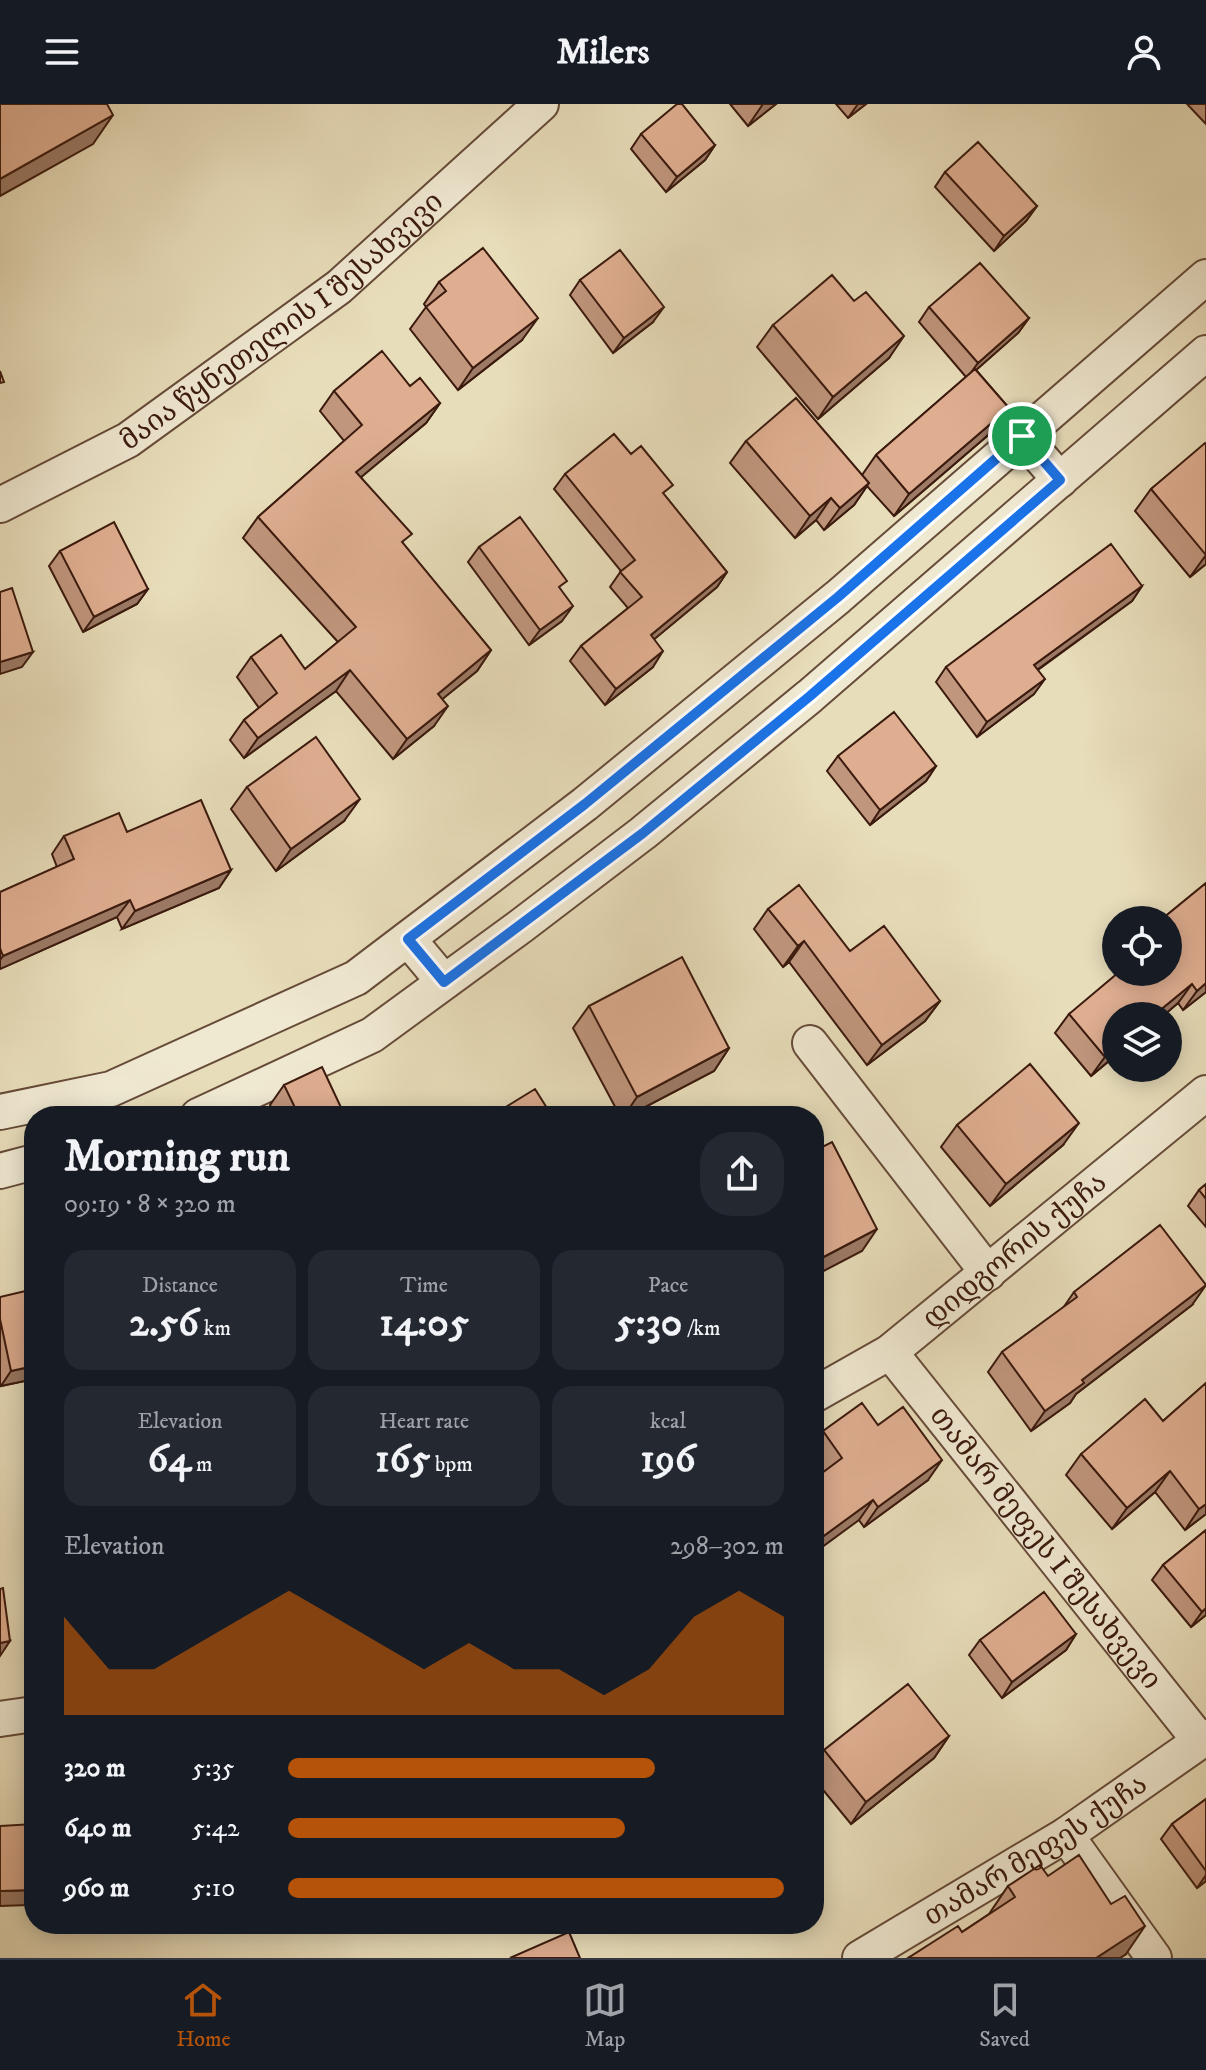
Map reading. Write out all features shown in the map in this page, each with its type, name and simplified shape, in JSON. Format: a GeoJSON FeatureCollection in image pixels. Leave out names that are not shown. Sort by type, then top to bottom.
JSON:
{"type":"FeatureCollection","features":[{"type":"Feature","properties":{"kind":"street","name":"მაია წყნეთელის I შესახვევი"},"geometry":{"type":"LineString","coordinates":[[0,505],[128,440],[339,287],[541,104]]}},
{"type":"Feature","properties":{"kind":"street"},"geometry":{"type":"LineString","coordinates":[[29,1106],[111,1089],[356,978],[585,804],[838,597],[1206,277]]}},
{"type":"Feature","properties":{"kind":"street"},"geometry":{"type":"LineString","coordinates":[[219,1106],[372,1035],[643,833],[810,696],[1206,353]]}},
{"type":"Feature","properties":{"kind":"street"},"geometry":{"type":"LineString","coordinates":[[1022,436],[1060,480]]}},
{"type":"Feature","properties":{"kind":"street"},"geometry":{"type":"LineString","coordinates":[[408,939],[444,982]]}},
{"type":"Feature","properties":{"kind":"street"},"geometry":{"type":"LineString","coordinates":[[810,1043],[988,1273]]}},
{"type":"Feature","properties":{"kind":"street","name":"დიდგორის ქუჩა"},"geometry":{"type":"LineString","coordinates":[[824,1389],[890,1352],[1206,1093]]}},
{"type":"Feature","properties":{"kind":"street"},"geometry":{"type":"LineString","coordinates":[[0,1112],[24,1107]]}},
{"type":"Feature","properties":{"kind":"street"},"geometry":{"type":"LineString","coordinates":[[0,1171],[24,1165]]}},
{"type":"Feature","properties":{"kind":"street","name":"თამარ მეფეს I შესახვევი"},"geometry":{"type":"LineString","coordinates":[[890,1352],[1203,1739]]}},
{"type":"Feature","properties":{"kind":"street"},"geometry":{"type":"LineString","coordinates":[[0,1719],[24,1715]]}},
{"type":"Feature","properties":{"kind":"street","name":"თამარ მეფეს ქუჩა"},"geometry":{"type":"LineString","coordinates":[[860,1958],[1066,1835],[1203,1739]]}},
{"type":"Feature","properties":{"kind":"street"},"geometry":{"type":"LineString","coordinates":[[1066,1835],[1154,1958]]}},
{"type":"Feature","properties":{"kind":"building"},"geometry":{"type":"Polygon","coordinates":[[[0,104],[107,104],[113,115],[0,179],[0,104]]]}},
{"type":"Feature","properties":{"kind":"building"},"geometry":{"type":"Polygon","coordinates":[[[677,104],[682,104],[715,145],[677,177],[641,134],[677,104]]]}},
{"type":"Feature","properties":{"kind":"building"},"geometry":{"type":"Polygon","coordinates":[[[978,142],[1037,206],[1004,236],[945,172],[978,142]]]}},
{"type":"Feature","properties":{"kind":"building"},"geometry":{"type":"Polygon","coordinates":[[[483,248],[538,318],[473,368],[426,307],[446,291],[439,282],[483,248]]]}},
{"type":"Feature","properties":{"kind":"building"},"geometry":{"type":"Polygon","coordinates":[[[620,250],[664,307],[624,338],[580,280],[620,250]]]}},
{"type":"Feature","properties":{"kind":"building"},"geometry":{"type":"Polygon","coordinates":[[[980,263],[1029,318],[978,363],[929,307],[980,263]]]}},
{"type":"Feature","properties":{"kind":"building"},"geometry":{"type":"Polygon","coordinates":[[[832,275],[854,301],[866,292],[904,336],[833,397],[773,325],[832,275]]]}},
{"type":"Feature","properties":{"kind":"building"},"geometry":{"type":"Polygon","coordinates":[[[382,351],[410,386],[420,378],[440,403],[356,472],[412,534],[402,542],[491,650],[438,694],[448,706],[407,739],[350,670],[258,738],[244,720],[277,693],[251,657],[281,635],[305,669],[356,627],[258,517],[362,425],[334,391],[382,351]]]}},
{"type":"Feature","properties":{"kind":"building"},"geometry":{"type":"Polygon","coordinates":[[[975,369],[1009,408],[909,494],[876,455],[975,369]]]}},
{"type":"Feature","properties":{"kind":"building"},"geometry":{"type":"Polygon","coordinates":[[[796,398],[869,483],[840,508],[831,498],[810,516],[746,441],[796,398]]]}},
{"type":"Feature","properties":{"kind":"building"},"geometry":{"type":"Polygon","coordinates":[[[614,434],[631,454],[641,446],[673,485],[663,493],[727,572],[651,635],[663,651],[616,689],[581,646],[642,597],[620,572],[635,560],[565,474],[614,434]]]}},
{"type":"Feature","properties":{"kind":"building"},"geometry":{"type":"Polygon","coordinates":[[[1206,444],[1206,555],[1151,489],[1206,444]]]}},
{"type":"Feature","properties":{"kind":"building"},"geometry":{"type":"Polygon","coordinates":[[[520,517],[567,581],[559,587],[573,606],[540,630],[479,547],[520,517]]]}},
{"type":"Feature","properties":{"kind":"building"},"geometry":{"type":"Polygon","coordinates":[[[114,522],[148,589],[94,617],[60,551],[114,522]]]}},
{"type":"Feature","properties":{"kind":"building"},"geometry":{"type":"Polygon","coordinates":[[[1111,544],[1142,586],[1034,665],[1045,679],[987,722],[946,667],[1111,544]]]}},
{"type":"Feature","properties":{"kind":"building"},"geometry":{"type":"Polygon","coordinates":[[[12,588],[33,652],[0,662],[0,592],[12,588]]]}},
{"type":"Feature","properties":{"kind":"building"},"geometry":{"type":"Polygon","coordinates":[[[894,712],[936,766],[880,810],[838,756],[894,712]]]}},
{"type":"Feature","properties":{"kind":"building"},"geometry":{"type":"Polygon","coordinates":[[[316,737],[360,799],[291,849],[247,787],[316,737]]]}},
{"type":"Feature","properties":{"kind":"building"},"geometry":{"type":"Polygon","coordinates":[[[201,800],[231,870],[135,911],[130,900],[3,956],[0,948],[0,892],[74,859],[64,836],[119,813],[127,832],[201,800]]]}},
{"type":"Feature","properties":{"kind":"building"},"geometry":{"type":"Polygon","coordinates":[[[1206,883],[1206,983],[1197,991],[1192,984],[1170,1002],[1102,1002],[1102,1053],[1069,1014],[1102,986],[1182,986],[1182,906],[1178,906],[1206,883]]]}},
{"type":"Feature","properties":{"kind":"building"},"geometry":{"type":"Polygon","coordinates":[[[799,885],[850,951],[884,926],[940,1001],[882,1045],[804,941],[798,946],[768,909],[799,885]]]}},
{"type":"Feature","properties":{"kind":"building"},"geometry":{"type":"Polygon","coordinates":[[[682,957],[729,1048],[637,1097],[589,1006],[682,957]]]}},
{"type":"Feature","properties":{"kind":"building"},"geometry":{"type":"Polygon","coordinates":[[[1030,1064],[1079,1123],[1006,1184],[957,1125],[1030,1064]]]}},
{"type":"Feature","properties":{"kind":"building"},"geometry":{"type":"Polygon","coordinates":[[[322,1067],[340,1106],[294,1106],[284,1085],[322,1067]]]}},
{"type":"Feature","properties":{"kind":"building"},"geometry":{"type":"Polygon","coordinates":[[[535,1089],[546,1106],[507,1106],[535,1089]]]}},
{"type":"Feature","properties":{"kind":"building"},"geometry":{"type":"Polygon","coordinates":[[[832,1142],[877,1229],[824,1257],[824,1146],[832,1142]]]}},
{"type":"Feature","properties":{"kind":"building"},"geometry":{"type":"Polygon","coordinates":[[[1206,1184],[1206,1199],[1199,1190],[1206,1184]]]}},
{"type":"Feature","properties":{"kind":"building"},"geometry":{"type":"Polygon","coordinates":[[[1160,1225],[1206,1285],[1045,1411],[1002,1352],[1077,1297],[1074,1292],[1160,1225]]]}},
{"type":"Feature","properties":{"kind":"building"},"geometry":{"type":"Polygon","coordinates":[[[24,1291],[24,1368],[11,1371],[0,1319],[0,1297],[24,1291]]]}},
{"type":"Feature","properties":{"kind":"building"},"geometry":{"type":"Polygon","coordinates":[[[1206,1383],[1206,1504],[1199,1509],[1170,1471],[1127,1508],[1081,1454],[1145,1399],[1163,1421],[1206,1383]]]}},
{"type":"Feature","properties":{"kind":"building"},"geometry":{"type":"Polygon","coordinates":[[[862,1403],[878,1425],[903,1407],[942,1460],[878,1507],[873,1500],[824,1536],[824,1472],[842,1458],[824,1430],[862,1403]]]}},
{"type":"Feature","properties":{"kind":"building"},"geometry":{"type":"Polygon","coordinates":[[[1206,1530],[1206,1608],[1202,1612],[1163,1565],[1206,1530]]]}},
{"type":"Feature","properties":{"kind":"building"},"geometry":{"type":"Polygon","coordinates":[[[3,1588],[10,1641],[0,1643],[0,1589],[3,1588]]]}},
{"type":"Feature","properties":{"kind":"building"},"geometry":{"type":"Polygon","coordinates":[[[1044,1592],[1076,1634],[1012,1682],[980,1640],[1044,1592]]]}},
{"type":"Feature","properties":{"kind":"building"},"geometry":{"type":"Polygon","coordinates":[[[908,1684],[949,1736],[866,1802],[824,1750],[908,1684]]]}},
{"type":"Feature","properties":{"kind":"building"},"geometry":{"type":"Polygon","coordinates":[[[1206,1799],[1206,1871],[1172,1824],[1206,1799]]]}},
{"type":"Feature","properties":{"kind":"building"},"geometry":{"type":"Polygon","coordinates":[[[24,1825],[24,1890],[0,1891],[0,1826],[24,1825]]]}},
{"type":"Feature","properties":{"kind":"building"},"geometry":{"type":"Polygon","coordinates":[[[1079,1855],[1111,1904],[1125,1896],[1145,1926],[1096,1958],[908,1958],[958,1926],[962,1932],[1015,1897],[1008,1886],[1040,1865],[1048,1876],[1079,1855]]]}},
{"type":"Feature","properties":{"kind":"building"},"geometry":{"type":"Polygon","coordinates":[[[570,1934],[580,1958],[510,1958],[570,1934]]]}},
{"type":"Feature","properties":{"kind":"route"},"geometry":{"type":"LineString","coordinates":[[1022,436],[1060,480],[810,696],[643,833],[444,982],[408,939],[585,804],[838,597],[1022,436]]}}]}
